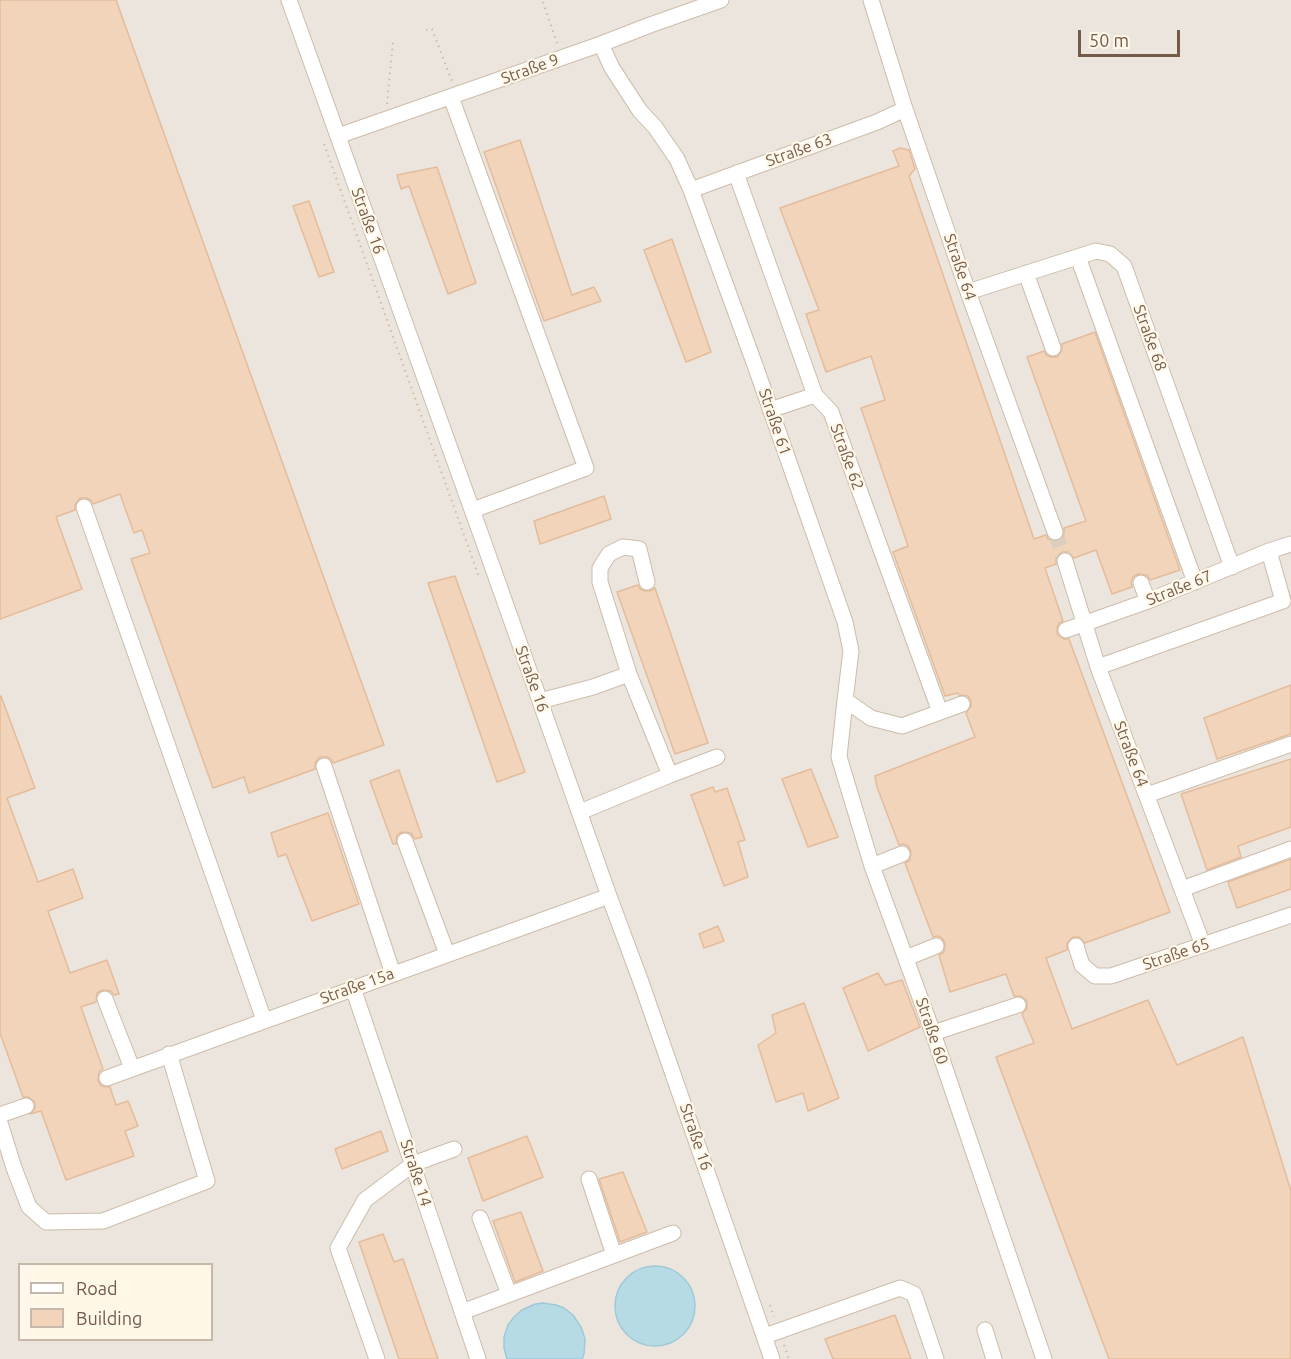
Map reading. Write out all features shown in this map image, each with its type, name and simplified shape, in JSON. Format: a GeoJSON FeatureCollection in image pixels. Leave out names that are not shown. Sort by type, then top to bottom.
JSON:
{"type":"FeatureCollection","features":[{"type":"Feature","properties":{"kind":"street","name":"Straße 16"},"geometry":{"type":"LineString","coordinates":[[289,0],[653,1015],[772,1359]]}},
{"type":"Feature","properties":{"kind":"street","name":"Straße 9"},"geometry":{"type":"LineString","coordinates":[[338,136],[721,0]]}},
{"type":"Feature","properties":{"kind":"street","name":"Straße 64"},"geometry":{"type":"LineString","coordinates":[[870,0],[968,292],[1055,532]]}},
{"type":"Feature","properties":{"kind":"street","name":"Straße 61"},"geometry":{"type":"LineString","coordinates":[[601,44],[612,68],[640,111],[656,128],[677,159],[691,190],[845,622],[851,651],[845,700]]}},
{"type":"Feature","properties":{"kind":"street"},"geometry":{"type":"LineString","coordinates":[[454,96],[586,468],[473,510]]}},
{"type":"Feature","properties":{"kind":"street","name":"Straße 63"},"geometry":{"type":"LineString","coordinates":[[691,190],[877,122],[905,109]]}},
{"type":"Feature","properties":{"kind":"street","name":"Straße 62"},"geometry":{"type":"LineString","coordinates":[[736,173],[815,395],[831,412],[940,712]]}},
{"type":"Feature","properties":{"kind":"street","name":"Straße 68"},"geometry":{"type":"LineString","coordinates":[[968,292],[1096,251],[1110,254],[1124,266],[1232,567]]}},
{"type":"Feature","properties":{"kind":"street"},"geometry":{"type":"LineString","coordinates":[[1078,257],[1195,582]]}},
{"type":"Feature","properties":{"kind":"street"},"geometry":{"type":"LineString","coordinates":[[1026,273],[1053,348]]}},
{"type":"Feature","properties":{"kind":"street"},"geometry":{"type":"LineString","coordinates":[[770,410],[815,395]]}},
{"type":"Feature","properties":{"kind":"street"},"geometry":{"type":"LineString","coordinates":[[84,507],[264,1020]]}},
{"type":"Feature","properties":{"kind":"street","name":"Straße 67"},"geometry":{"type":"LineString","coordinates":[[1066,630],[1148,601],[1291,544]]}},
{"type":"Feature","properties":{"kind":"street"},"geometry":{"type":"LineString","coordinates":[[647,582],[639,549],[623,547],[609,554],[600,568],[600,582],[629,674],[670,776]]}},
{"type":"Feature","properties":{"kind":"street"},"geometry":{"type":"LineString","coordinates":[[1098,667],[1283,601],[1269,552]]}},
{"type":"Feature","properties":{"kind":"street","name":"Straße 64"},"geometry":{"type":"LineString","coordinates":[[1065,561],[1098,667],[1203,945]]}},
{"type":"Feature","properties":{"kind":"street"},"geometry":{"type":"LineString","coordinates":[[1141,584],[1148,601]]}},
{"type":"Feature","properties":{"kind":"street"},"geometry":{"type":"LineString","coordinates":[[540,701],[593,687],[629,674]]}},
{"type":"Feature","properties":{"kind":"street"},"geometry":{"type":"LineString","coordinates":[[845,700],[871,718],[902,726],[962,704]]}},
{"type":"Feature","properties":{"kind":"street","name":"Straße 60"},"geometry":{"type":"LineString","coordinates":[[845,700],[838,757],[872,866],[933,1033],[1044,1359]]}},
{"type":"Feature","properties":{"kind":"street"},"geometry":{"type":"LineString","coordinates":[[1147,795],[1291,744]]}},
{"type":"Feature","properties":{"kind":"street"},"geometry":{"type":"LineString","coordinates":[[580,812],[717,758]]}},
{"type":"Feature","properties":{"kind":"street"},"geometry":{"type":"LineString","coordinates":[[324,766],[393,974]]}},
{"type":"Feature","properties":{"kind":"street"},"geometry":{"type":"LineString","coordinates":[[405,842],[447,954]]}},
{"type":"Feature","properties":{"kind":"street"},"geometry":{"type":"LineString","coordinates":[[1182,889],[1291,849]]}},
{"type":"Feature","properties":{"kind":"street"},"geometry":{"type":"LineString","coordinates":[[872,866],[902,854]]}},
{"type":"Feature","properties":{"kind":"street","name":"Straße 15a"},"geometry":{"type":"LineString","coordinates":[[106,1078],[609,897]]}},
{"type":"Feature","properties":{"kind":"street","name":"Straße 65"},"geometry":{"type":"LineString","coordinates":[[1076,946],[1082,965],[1095,976],[1111,976],[1291,915]]}},
{"type":"Feature","properties":{"kind":"street"},"geometry":{"type":"LineString","coordinates":[[906,958],[936,946]]}},
{"type":"Feature","properties":{"kind":"street","name":"Straße 14"},"geometry":{"type":"LineString","coordinates":[[353,988],[478,1359]]}},
{"type":"Feature","properties":{"kind":"street"},"geometry":{"type":"LineString","coordinates":[[105,999],[132,1068]]}},
{"type":"Feature","properties":{"kind":"street"},"geometry":{"type":"LineString","coordinates":[[933,1033],[1018,1005]]}},
{"type":"Feature","properties":{"kind":"street"},"geometry":{"type":"LineString","coordinates":[[0,1123],[28,1207],[46,1222],[103,1221],[207,1181],[169,1054]]}},
{"type":"Feature","properties":{"kind":"street"},"geometry":{"type":"LineString","coordinates":[[0,1115],[26,1106]]}},
{"type":"Feature","properties":{"kind":"street"},"geometry":{"type":"LineString","coordinates":[[377,1359],[338,1248],[365,1200],[413,1164],[454,1149]]}},
{"type":"Feature","properties":{"kind":"street"},"geometry":{"type":"LineString","coordinates":[[589,1179],[614,1255]]}},
{"type":"Feature","properties":{"kind":"street"},"geometry":{"type":"LineString","coordinates":[[480,1218],[509,1294]]}},
{"type":"Feature","properties":{"kind":"street"},"geometry":{"type":"LineString","coordinates":[[462,1312],[673,1233]]}},
{"type":"Feature","properties":{"kind":"street"},"geometry":{"type":"LineString","coordinates":[[765,1336],[900,1287],[914,1294],[936,1359]]}},
{"type":"Feature","properties":{"kind":"street"},"geometry":{"type":"LineString","coordinates":[[985,1330],[994,1359]]}},
{"type":"Feature","properties":{"kind":"path"},"geometry":{"type":"LineString","coordinates":[[543,2],[561,57]]}},
{"type":"Feature","properties":{"kind":"path"},"geometry":{"type":"LineString","coordinates":[[426,30],[432,29],[454,96]]}},
{"type":"Feature","properties":{"kind":"path"},"geometry":{"type":"LineString","coordinates":[[386,119],[393,41]]}},
{"type":"Feature","properties":{"kind":"shaded area"},"geometry":{"type":"Polygon","coordinates":[[[0,0],[1291,0],[1291,1359],[0,1359],[0,0]]]}},
{"type":"Feature","properties":{"kind":"water"},"geometry":{"type":"Polygon","coordinates":[[[655,1266],[670,1269],[683,1278],[692,1291],[695,1306],[692,1321],[683,1334],[670,1343],[655,1346],[640,1343],[627,1334],[618,1321],[615,1306],[618,1291],[627,1278],[640,1269],[655,1266]]]}},
{"type":"Feature","properties":{"kind":"water"},"geometry":{"type":"Polygon","coordinates":[[[543,1303],[564,1308],[573,1315],[585,1339],[582,1359],[507,1359],[504,1337],[508,1325],[522,1310],[543,1303]]]}},
{"type":"Feature","properties":{"kind":"building"},"geometry":{"type":"Polygon","coordinates":[[[0,0],[116,0],[384,745],[333,763],[327,757],[320,757],[315,763],[315,769],[249,793],[244,777],[213,788],[131,559],[150,553],[142,530],[134,533],[120,494],[93,504],[91,500],[80,498],[75,505],[75,510],[56,517],[82,589],[0,619],[0,0]]]}},
{"type":"Feature","properties":{"kind":"building"},"geometry":{"type":"Polygon","coordinates":[[[520,140],[572,295],[594,287],[601,301],[544,321],[484,152],[520,140]]]}},
{"type":"Feature","properties":{"kind":"building"},"geometry":{"type":"Polygon","coordinates":[[[900,148],[909,150],[915,169],[909,176],[1034,539],[1046,535],[1048,539],[1059,541],[1064,534],[1064,528],[1086,521],[1027,357],[1044,351],[1046,355],[1057,357],[1062,350],[1062,344],[1095,332],[1180,570],[1150,580],[1147,575],[1138,574],[1133,577],[1132,587],[1112,594],[1096,550],[1074,558],[1068,552],[1062,552],[1056,558],[1056,564],[1045,568],[1063,621],[1059,623],[1057,634],[1064,639],[1069,639],[1170,912],[1085,943],[1079,937],[1073,937],[1067,943],[1067,950],[1046,958],[1072,1029],[1148,1000],[1177,1065],[1243,1037],[1291,1191],[1291,1359],[1109,1359],[996,1057],[1034,1043],[1022,1014],[1027,1008],[1027,1001],[1021,996],[1014,996],[1006,974],[950,992],[939,955],[944,952],[945,943],[942,938],[933,937],[905,863],[910,860],[911,851],[908,846],[899,845],[877,787],[875,776],[975,737],[966,713],[971,706],[971,701],[968,696],[958,693],[945,696],[893,552],[908,546],[861,408],[885,400],[871,356],[826,372],[806,314],[819,310],[780,208],[899,166],[893,151],[900,148]]]}},
{"type":"Feature","properties":{"kind":"building"},"geometry":{"type":"Polygon","coordinates":[[[437,167],[476,283],[448,294],[409,186],[401,189],[397,175],[437,167]]]}},
{"type":"Feature","properties":{"kind":"building"},"geometry":{"type":"Polygon","coordinates":[[[309,201],[334,272],[319,277],[293,206],[309,201]]]}},
{"type":"Feature","properties":{"kind":"building"},"geometry":{"type":"Polygon","coordinates":[[[672,239],[711,352],[686,362],[644,250],[672,239]]]}},
{"type":"Feature","properties":{"kind":"building"},"geometry":{"type":"Polygon","coordinates":[[[604,496],[611,519],[540,544],[534,521],[604,496]]]}},
{"type":"Feature","properties":{"kind":"building"},"geometry":{"type":"Polygon","coordinates":[[[455,576],[525,772],[497,782],[428,583],[455,576]]]}},
{"type":"Feature","properties":{"kind":"building"},"geometry":{"type":"Polygon","coordinates":[[[638,585],[645,591],[655,588],[708,743],[675,754],[617,592],[638,585]]]}},
{"type":"Feature","properties":{"kind":"building"},"geometry":{"type":"Polygon","coordinates":[[[1291,685],[1291,734],[1217,759],[1204,718],[1291,685]]]}},
{"type":"Feature","properties":{"kind":"building"},"geometry":{"type":"Polygon","coordinates":[[[0,696],[35,788],[7,798],[38,882],[73,869],[83,898],[48,911],[70,973],[107,960],[119,994],[114,995],[111,991],[102,990],[97,993],[96,1002],[81,1007],[103,1069],[99,1072],[98,1081],[101,1086],[110,1087],[116,1105],[128,1101],[138,1126],[125,1131],[134,1156],[66,1180],[41,1111],[30,1114],[35,1108],[35,1102],[28,1097],[23,1097],[0,1033],[0,696]]]}},
{"type":"Feature","properties":{"kind":"building"},"geometry":{"type":"Polygon","coordinates":[[[1291,759],[1291,827],[1238,846],[1241,857],[1207,870],[1181,794],[1291,759]]]}},
{"type":"Feature","properties":{"kind":"building"},"geometry":{"type":"Polygon","coordinates":[[[811,769],[838,837],[808,847],[782,779],[811,769]]]}},
{"type":"Feature","properties":{"kind":"building"},"geometry":{"type":"Polygon","coordinates":[[[399,770],[422,837],[415,839],[411,833],[402,832],[397,835],[396,844],[393,844],[370,781],[399,770]]]}},
{"type":"Feature","properties":{"kind":"building"},"geometry":{"type":"Polygon","coordinates":[[[713,787],[715,792],[727,788],[745,840],[738,842],[748,877],[724,886],[691,795],[713,787]]]}},
{"type":"Feature","properties":{"kind":"building"},"geometry":{"type":"Polygon","coordinates":[[[328,813],[359,904],[312,921],[286,854],[278,857],[271,833],[328,813]]]}},
{"type":"Feature","properties":{"kind":"building"},"geometry":{"type":"Polygon","coordinates":[[[1291,859],[1291,889],[1237,908],[1228,882],[1291,859]]]}},
{"type":"Feature","properties":{"kind":"building"},"geometry":{"type":"Polygon","coordinates":[[[718,926],[724,941],[704,948],[699,934],[718,926]]]}},
{"type":"Feature","properties":{"kind":"building"},"geometry":{"type":"Polygon","coordinates":[[[878,973],[885,985],[902,980],[920,1027],[868,1051],[843,988],[878,973]]]}},
{"type":"Feature","properties":{"kind":"building"},"geometry":{"type":"Polygon","coordinates":[[[804,1003],[839,1098],[808,1111],[803,1093],[776,1102],[758,1045],[776,1033],[772,1015],[804,1003]]]}},
{"type":"Feature","properties":{"kind":"building"},"geometry":{"type":"Polygon","coordinates":[[[381,1131],[388,1151],[342,1169],[335,1149],[381,1131]]]}},
{"type":"Feature","properties":{"kind":"building"},"geometry":{"type":"Polygon","coordinates":[[[527,1136],[543,1177],[483,1201],[468,1158],[527,1136]]]}},
{"type":"Feature","properties":{"kind":"building"},"geometry":{"type":"Polygon","coordinates":[[[623,1172],[647,1232],[620,1242],[599,1179],[623,1172]]]}},
{"type":"Feature","properties":{"kind":"building"},"geometry":{"type":"Polygon","coordinates":[[[521,1212],[543,1271],[515,1282],[493,1221],[521,1212]]]}},
{"type":"Feature","properties":{"kind":"building"},"geometry":{"type":"Polygon","coordinates":[[[383,1234],[394,1262],[403,1259],[438,1359],[399,1359],[359,1242],[383,1234]]]}},
{"type":"Feature","properties":{"kind":"building"},"geometry":{"type":"Polygon","coordinates":[[[895,1315],[911,1359],[833,1359],[825,1339],[895,1315]]]}},
{"type":"Feature","properties":{"kind":"tunnel"},"geometry":{"type":"LineString","coordinates":[[1055,532],[1065,561]]}}]}
